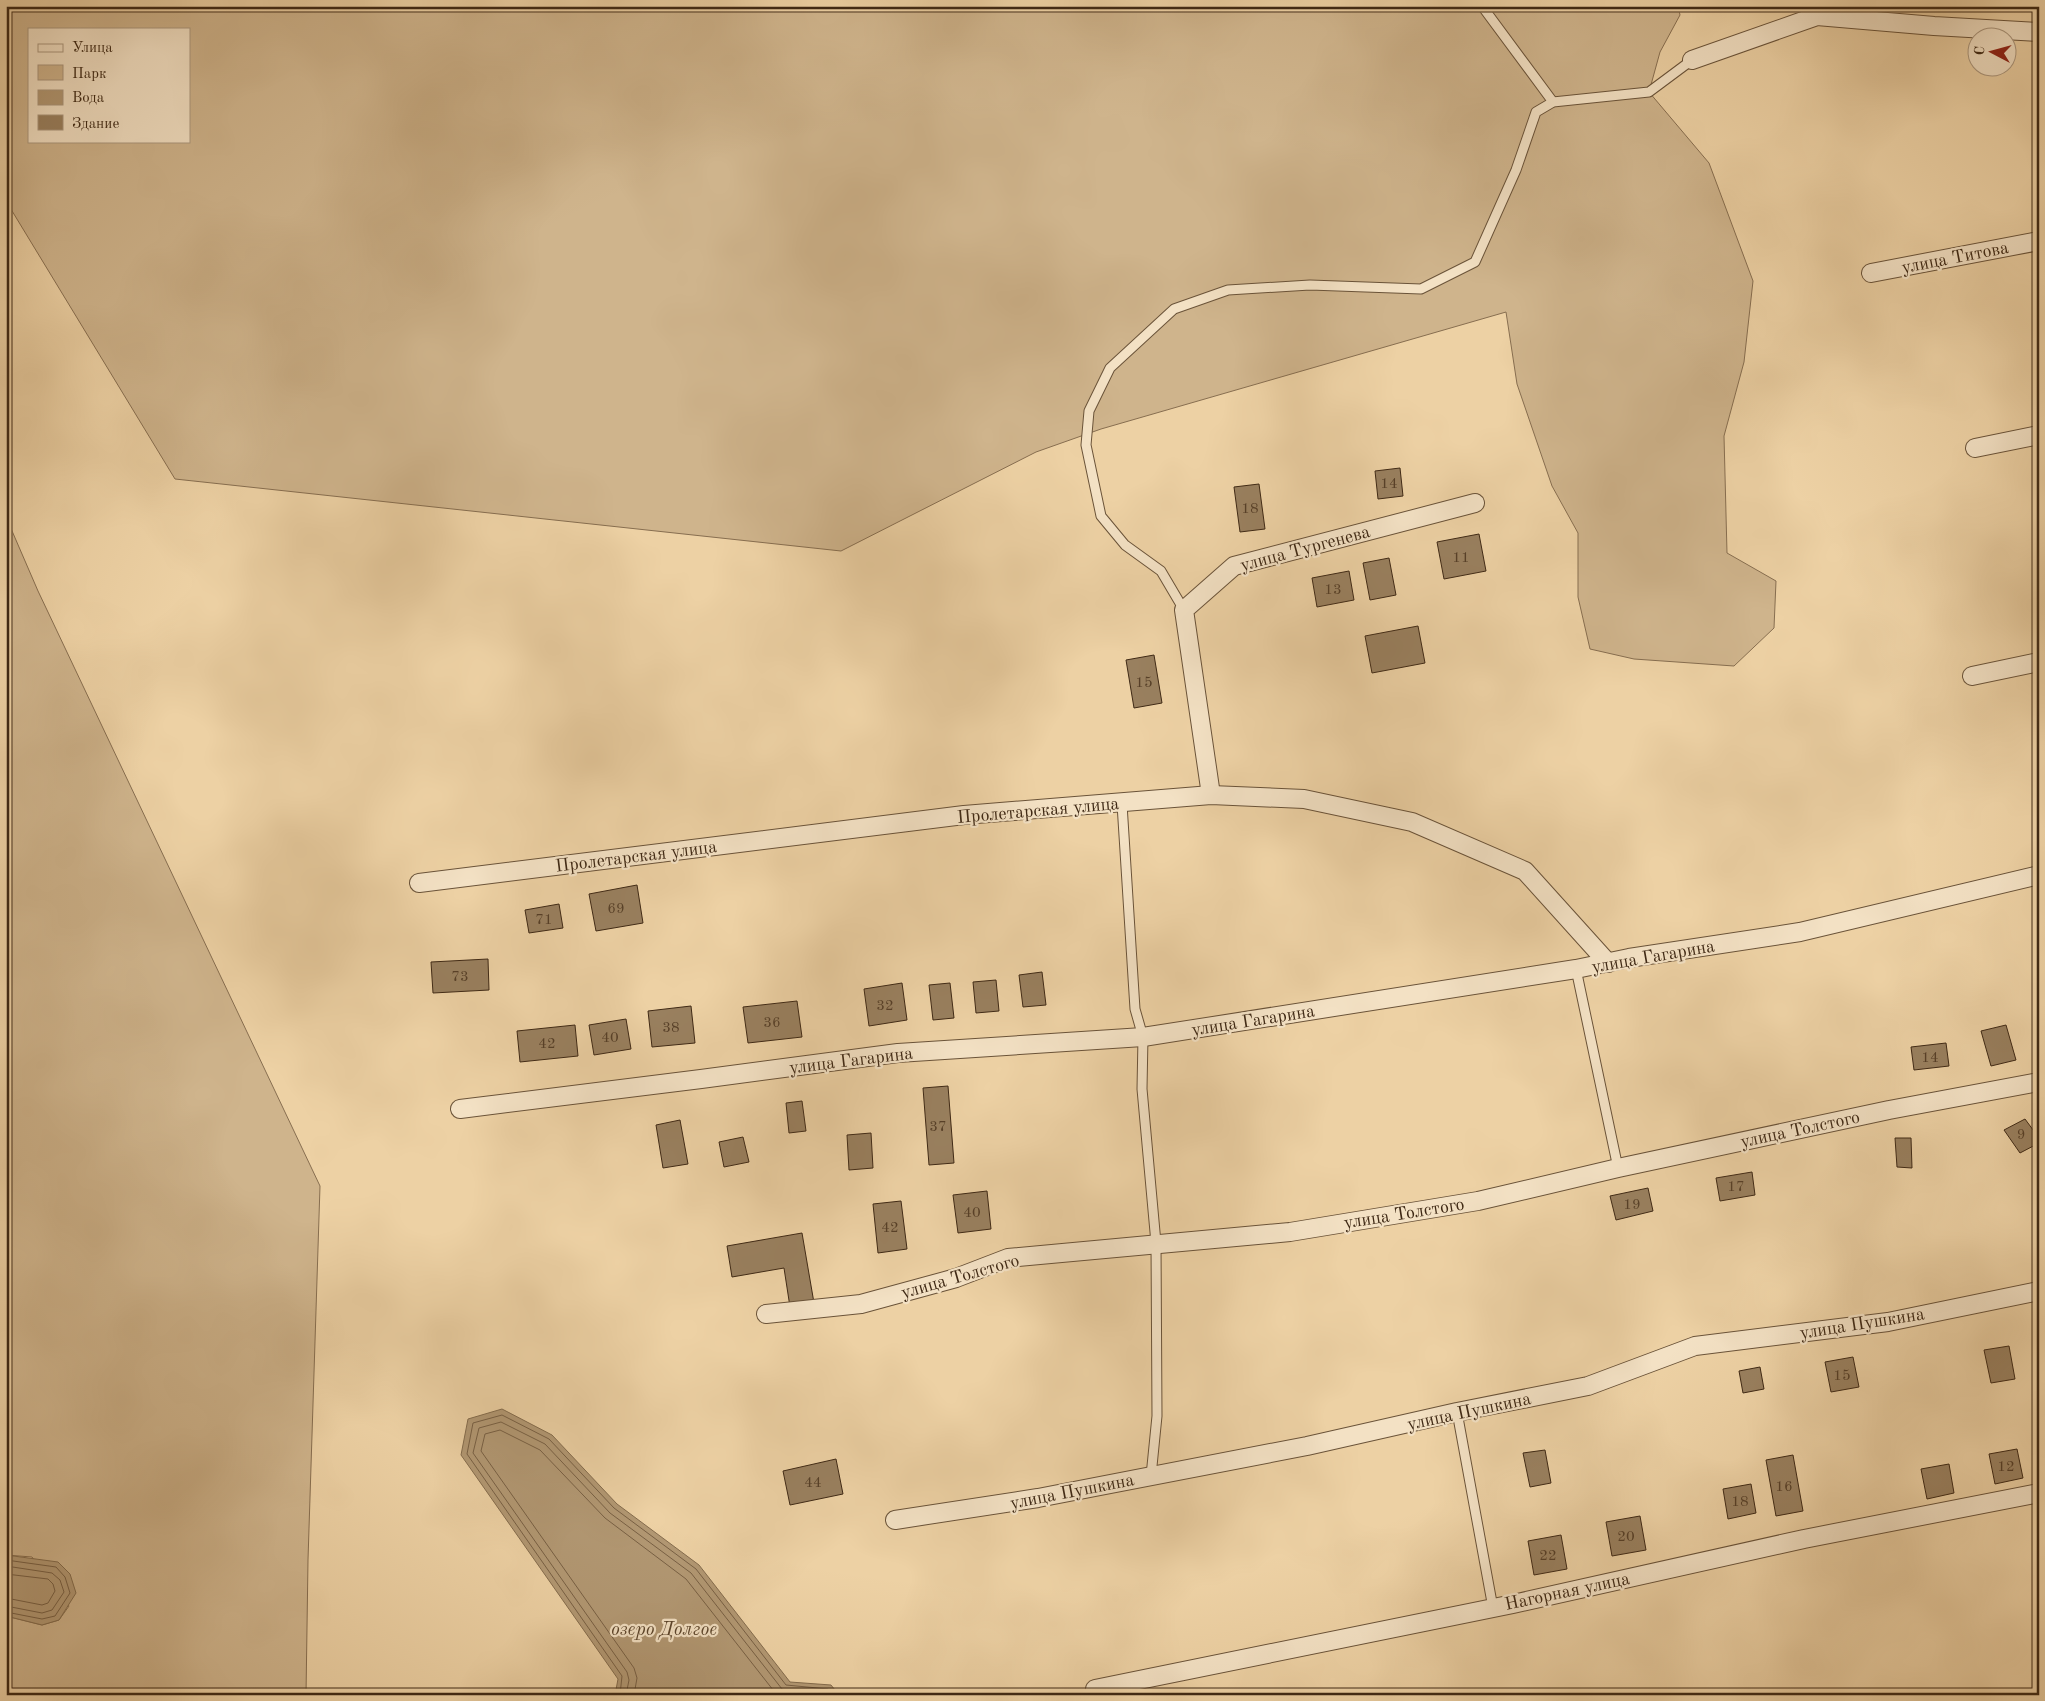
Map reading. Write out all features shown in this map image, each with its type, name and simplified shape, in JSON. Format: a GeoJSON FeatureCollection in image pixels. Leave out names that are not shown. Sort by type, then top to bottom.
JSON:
{"type":"FeatureCollection","features":[{"type":"Feature","properties":{"kind":"street"},"geometry":{"type":"LineString","coordinates":[[1692,60],[1817,16],[1934,26],[2039,32]]}},
{"type":"Feature","properties":{"kind":"street","name":"улица Титова"},"geometry":{"type":"LineString","coordinates":[[1871,273],[2039,241]]}},
{"type":"Feature","properties":{"kind":"street"},"geometry":{"type":"LineString","coordinates":[[1975,448],[2039,435]]}},
{"type":"Feature","properties":{"kind":"street","name":"улица Тургенева"},"geometry":{"type":"LineString","coordinates":[[1184,610],[1234,566],[1475,503]]}},
{"type":"Feature","properties":{"kind":"street"},"geometry":{"type":"LineString","coordinates":[[1184,610],[1211,795]]}},
{"type":"Feature","properties":{"kind":"street"},"geometry":{"type":"LineString","coordinates":[[1972,676],[2039,662]]}},
{"type":"Feature","properties":{"kind":"street","name":"Пролетарская улица"},"geometry":{"type":"LineString","coordinates":[[418,883],[964,815],[1122,804],[1211,795],[1304,799],[1412,822],[1526,871],[1608,963]]}},
{"type":"Feature","properties":{"kind":"street","name":"улица Гагарина"},"geometry":{"type":"LineString","coordinates":[[460,1109],[701,1080],[898,1053],[1144,1037],[1800,932],[2039,874]]}},
{"type":"Feature","properties":{"kind":"street","name":"улица Толстого"},"geometry":{"type":"LineString","coordinates":[[766,1314],[861,1304],[956,1278],[1008,1258],[1290,1232],[1478,1201],[1618,1168],[1889,1110],[2039,1082]]}},
{"type":"Feature","properties":{"kind":"street","name":"улица Пушкина"},"geometry":{"type":"LineString","coordinates":[[895,1520],[1038,1498],[1307,1446],[1457,1412],[1588,1386],[1695,1346],[1888,1322],[2039,1291]]}},
{"type":"Feature","properties":{"kind":"street","name":"Нагорная улица"},"geometry":{"type":"LineString","coordinates":[[1095,1689],[1493,1608],[1804,1539],[2039,1493]]}},
{"type":"Feature","properties":{"kind":"lane"},"geometry":{"type":"LineString","coordinates":[[1482,6],[1553,102]]}},
{"type":"Feature","properties":{"kind":"lane"},"geometry":{"type":"LineString","coordinates":[[1184,610],[1162,571],[1125,545],[1101,516],[1086,445],[1089,411],[1110,368],[1174,309],[1228,290],[1310,285],[1421,289],[1475,262],[1516,170],[1536,112],[1553,102],[1649,92],[1692,60]]}},
{"type":"Feature","properties":{"kind":"lane"},"geometry":{"type":"LineString","coordinates":[[1122,804],[1135,1009],[1144,1037],[1142,1089],[1156,1243],[1157,1416],[1151,1476]]}},
{"type":"Feature","properties":{"kind":"lane"},"geometry":{"type":"LineString","coordinates":[[1576,969],[1618,1168]]}},
{"type":"Feature","properties":{"kind":"lane"},"geometry":{"type":"LineString","coordinates":[[1457,1412],[1493,1608]]}},
{"type":"Feature","properties":{"kind":"green space"},"geometry":{"type":"Polygon","coordinates":[[[6,6],[1678,6],[1680,15],[1660,52],[1649,92],[1709,163],[1753,281],[1744,362],[1724,436],[1727,553],[1776,581],[1774,628],[1734,666],[1634,659],[1590,649],[1578,597],[1578,533],[1552,486],[1517,384],[1506,312],[1101,429],[1036,452],[841,551],[175,479],[6,201],[6,6]]]}},
{"type":"Feature","properties":{"kind":"green space"},"geometry":{"type":"Polygon","coordinates":[[[6,517],[38,591],[320,1186],[308,1560],[306,1695],[6,1695],[6,1616],[42,1625],[59,1620],[69,1606],[32,1557],[6,1555],[6,517]]]}},
{"type":"Feature","properties":{"kind":"water","name":"озеро Долгое"},"geometry":{"type":"Polygon","coordinates":[[[502,1409],[552,1435],[617,1504],[699,1565],[790,1682],[831,1685],[839,1695],[615,1695],[618,1679],[461,1455],[468,1419],[502,1409]]]}},
{"type":"Feature","properties":{"kind":"water"},"geometry":{"type":"Polygon","coordinates":[[[6,1555],[58,1562],[70,1574],[76,1593],[59,1620],[42,1625],[6,1616],[6,1555]]]}},
{"type":"Feature","properties":{"kind":"building"},"geometry":{"type":"Polygon","coordinates":[[[1400,468],[1403,496],[1378,499],[1375,471],[1400,468]]]}},
{"type":"Feature","properties":{"kind":"building"},"geometry":{"type":"Polygon","coordinates":[[[1259,484],[1265,529],[1240,532],[1234,487],[1259,484]]]}},
{"type":"Feature","properties":{"kind":"building"},"geometry":{"type":"Polygon","coordinates":[[[1479,534],[1486,571],[1444,579],[1437,542],[1479,534]]]}},
{"type":"Feature","properties":{"kind":"building"},"geometry":{"type":"Polygon","coordinates":[[[1389,558],[1396,595],[1370,600],[1363,563],[1389,558]]]}},
{"type":"Feature","properties":{"kind":"building"},"geometry":{"type":"Polygon","coordinates":[[[1349,571],[1354,600],[1317,607],[1312,578],[1349,571]]]}},
{"type":"Feature","properties":{"kind":"building"},"geometry":{"type":"Polygon","coordinates":[[[1418,626],[1425,663],[1372,673],[1365,636],[1418,626]]]}},
{"type":"Feature","properties":{"kind":"building"},"geometry":{"type":"Polygon","coordinates":[[[1154,655],[1162,703],[1134,708],[1126,660],[1154,655]]]}},
{"type":"Feature","properties":{"kind":"building"},"geometry":{"type":"Polygon","coordinates":[[[637,885],[643,923],[596,931],[589,894],[637,885]]]}},
{"type":"Feature","properties":{"kind":"building"},"geometry":{"type":"Polygon","coordinates":[[[559,904],[563,928],[529,933],[525,910],[559,904]]]}},
{"type":"Feature","properties":{"kind":"building"},"geometry":{"type":"Polygon","coordinates":[[[488,959],[489,990],[433,993],[431,962],[488,959]]]}},
{"type":"Feature","properties":{"kind":"building"},"geometry":{"type":"Polygon","coordinates":[[[1042,972],[1046,1005],[1023,1007],[1019,975],[1042,972]]]}},
{"type":"Feature","properties":{"kind":"building"},"geometry":{"type":"Polygon","coordinates":[[[996,980],[999,1011],[976,1013],[973,982],[996,980]]]}},
{"type":"Feature","properties":{"kind":"building"},"geometry":{"type":"Polygon","coordinates":[[[902,983],[907,1020],[869,1026],[864,989],[902,983]]]}},
{"type":"Feature","properties":{"kind":"building"},"geometry":{"type":"Polygon","coordinates":[[[950,983],[954,1018],[933,1020],[929,985],[950,983]]]}},
{"type":"Feature","properties":{"kind":"building"},"geometry":{"type":"Polygon","coordinates":[[[797,1001],[802,1037],[748,1043],[743,1007],[797,1001]]]}},
{"type":"Feature","properties":{"kind":"building"},"geometry":{"type":"Polygon","coordinates":[[[691,1006],[695,1043],[652,1047],[648,1011],[691,1006]]]}},
{"type":"Feature","properties":{"kind":"building"},"geometry":{"type":"Polygon","coordinates":[[[626,1019],[631,1049],[594,1055],[589,1025],[626,1019]]]}},
{"type":"Feature","properties":{"kind":"building"},"geometry":{"type":"Polygon","coordinates":[[[575,1025],[578,1056],[520,1062],[517,1031],[575,1025]]]}},
{"type":"Feature","properties":{"kind":"building"},"geometry":{"type":"Polygon","coordinates":[[[2006,1025],[2016,1060],[1991,1066],[1981,1031],[2006,1025]]]}},
{"type":"Feature","properties":{"kind":"building"},"geometry":{"type":"Polygon","coordinates":[[[1946,1043],[1949,1066],[1914,1070],[1911,1047],[1946,1043]]]}},
{"type":"Feature","properties":{"kind":"building"},"geometry":{"type":"Polygon","coordinates":[[[948,1086],[954,1163],[929,1165],[923,1088],[948,1086]]]}},
{"type":"Feature","properties":{"kind":"building"},"geometry":{"type":"Polygon","coordinates":[[[802,1101],[806,1131],[789,1133],[786,1103],[802,1101]]]}},
{"type":"Feature","properties":{"kind":"building"},"geometry":{"type":"Polygon","coordinates":[[[2025,1119],[2039,1138],[2039,1143],[2020,1153],[2004,1130],[2025,1119]]]}},
{"type":"Feature","properties":{"kind":"building"},"geometry":{"type":"Polygon","coordinates":[[[680,1120],[688,1164],[663,1168],[656,1125],[680,1120]]]}},
{"type":"Feature","properties":{"kind":"building"},"geometry":{"type":"Polygon","coordinates":[[[871,1133],[873,1168],[849,1170],[847,1135],[871,1133]]]}},
{"type":"Feature","properties":{"kind":"building"},"geometry":{"type":"Polygon","coordinates":[[[743,1137],[749,1162],[724,1167],[719,1142],[743,1137]]]}},
{"type":"Feature","properties":{"kind":"building"},"geometry":{"type":"Polygon","coordinates":[[[1895,1138],[1911,1138],[1912,1168],[1897,1167],[1895,1138]]]}},
{"type":"Feature","properties":{"kind":"building"},"geometry":{"type":"Polygon","coordinates":[[[1752,1172],[1755,1195],[1720,1201],[1716,1178],[1752,1172]]]}},
{"type":"Feature","properties":{"kind":"building"},"geometry":{"type":"Polygon","coordinates":[[[1648,1188],[1653,1211],[1616,1220],[1610,1196],[1648,1188]]]}},
{"type":"Feature","properties":{"kind":"building"},"geometry":{"type":"Polygon","coordinates":[[[987,1191],[991,1229],[958,1233],[953,1195],[987,1191]]]}},
{"type":"Feature","properties":{"kind":"building"},"geometry":{"type":"Polygon","coordinates":[[[901,1201],[907,1249],[878,1253],[873,1204],[901,1201]]]}},
{"type":"Feature","properties":{"kind":"building"},"geometry":{"type":"Polygon","coordinates":[[[802,1233],[814,1303],[790,1307],[784,1268],[732,1277],[727,1246],[802,1233]]]}},
{"type":"Feature","properties":{"kind":"building"},"geometry":{"type":"Polygon","coordinates":[[[2009,1346],[2015,1379],[1991,1383],[1984,1350],[2009,1346]]]}},
{"type":"Feature","properties":{"kind":"building"},"geometry":{"type":"Polygon","coordinates":[[[1853,1357],[1859,1387],[1831,1392],[1825,1362],[1853,1357]]]}},
{"type":"Feature","properties":{"kind":"building"},"geometry":{"type":"Polygon","coordinates":[[[1760,1367],[1764,1389],[1743,1393],[1739,1371],[1760,1367]]]}},
{"type":"Feature","properties":{"kind":"building"},"geometry":{"type":"Polygon","coordinates":[[[2017,1449],[2023,1478],[1995,1484],[1989,1454],[2017,1449]]]}},
{"type":"Feature","properties":{"kind":"building"},"geometry":{"type":"Polygon","coordinates":[[[1545,1450],[1551,1483],[1530,1487],[1523,1453],[1545,1450]]]}},
{"type":"Feature","properties":{"kind":"building"},"geometry":{"type":"Polygon","coordinates":[[[1793,1455],[1803,1511],[1776,1516],[1766,1460],[1793,1455]]]}},
{"type":"Feature","properties":{"kind":"building"},"geometry":{"type":"Polygon","coordinates":[[[836,1459],[843,1494],[790,1505],[783,1471],[836,1459]]]}},
{"type":"Feature","properties":{"kind":"building"},"geometry":{"type":"Polygon","coordinates":[[[1949,1464],[1954,1493],[1927,1499],[1921,1469],[1949,1464]]]}},
{"type":"Feature","properties":{"kind":"building"},"geometry":{"type":"Polygon","coordinates":[[[1751,1484],[1756,1513],[1728,1519],[1723,1489],[1751,1484]]]}},
{"type":"Feature","properties":{"kind":"building"},"geometry":{"type":"Polygon","coordinates":[[[1640,1516],[1646,1550],[1612,1556],[1606,1522],[1640,1516]]]}},
{"type":"Feature","properties":{"kind":"building"},"geometry":{"type":"Polygon","coordinates":[[[1561,1535],[1567,1569],[1534,1575],[1528,1541],[1561,1535]]]}}]}
